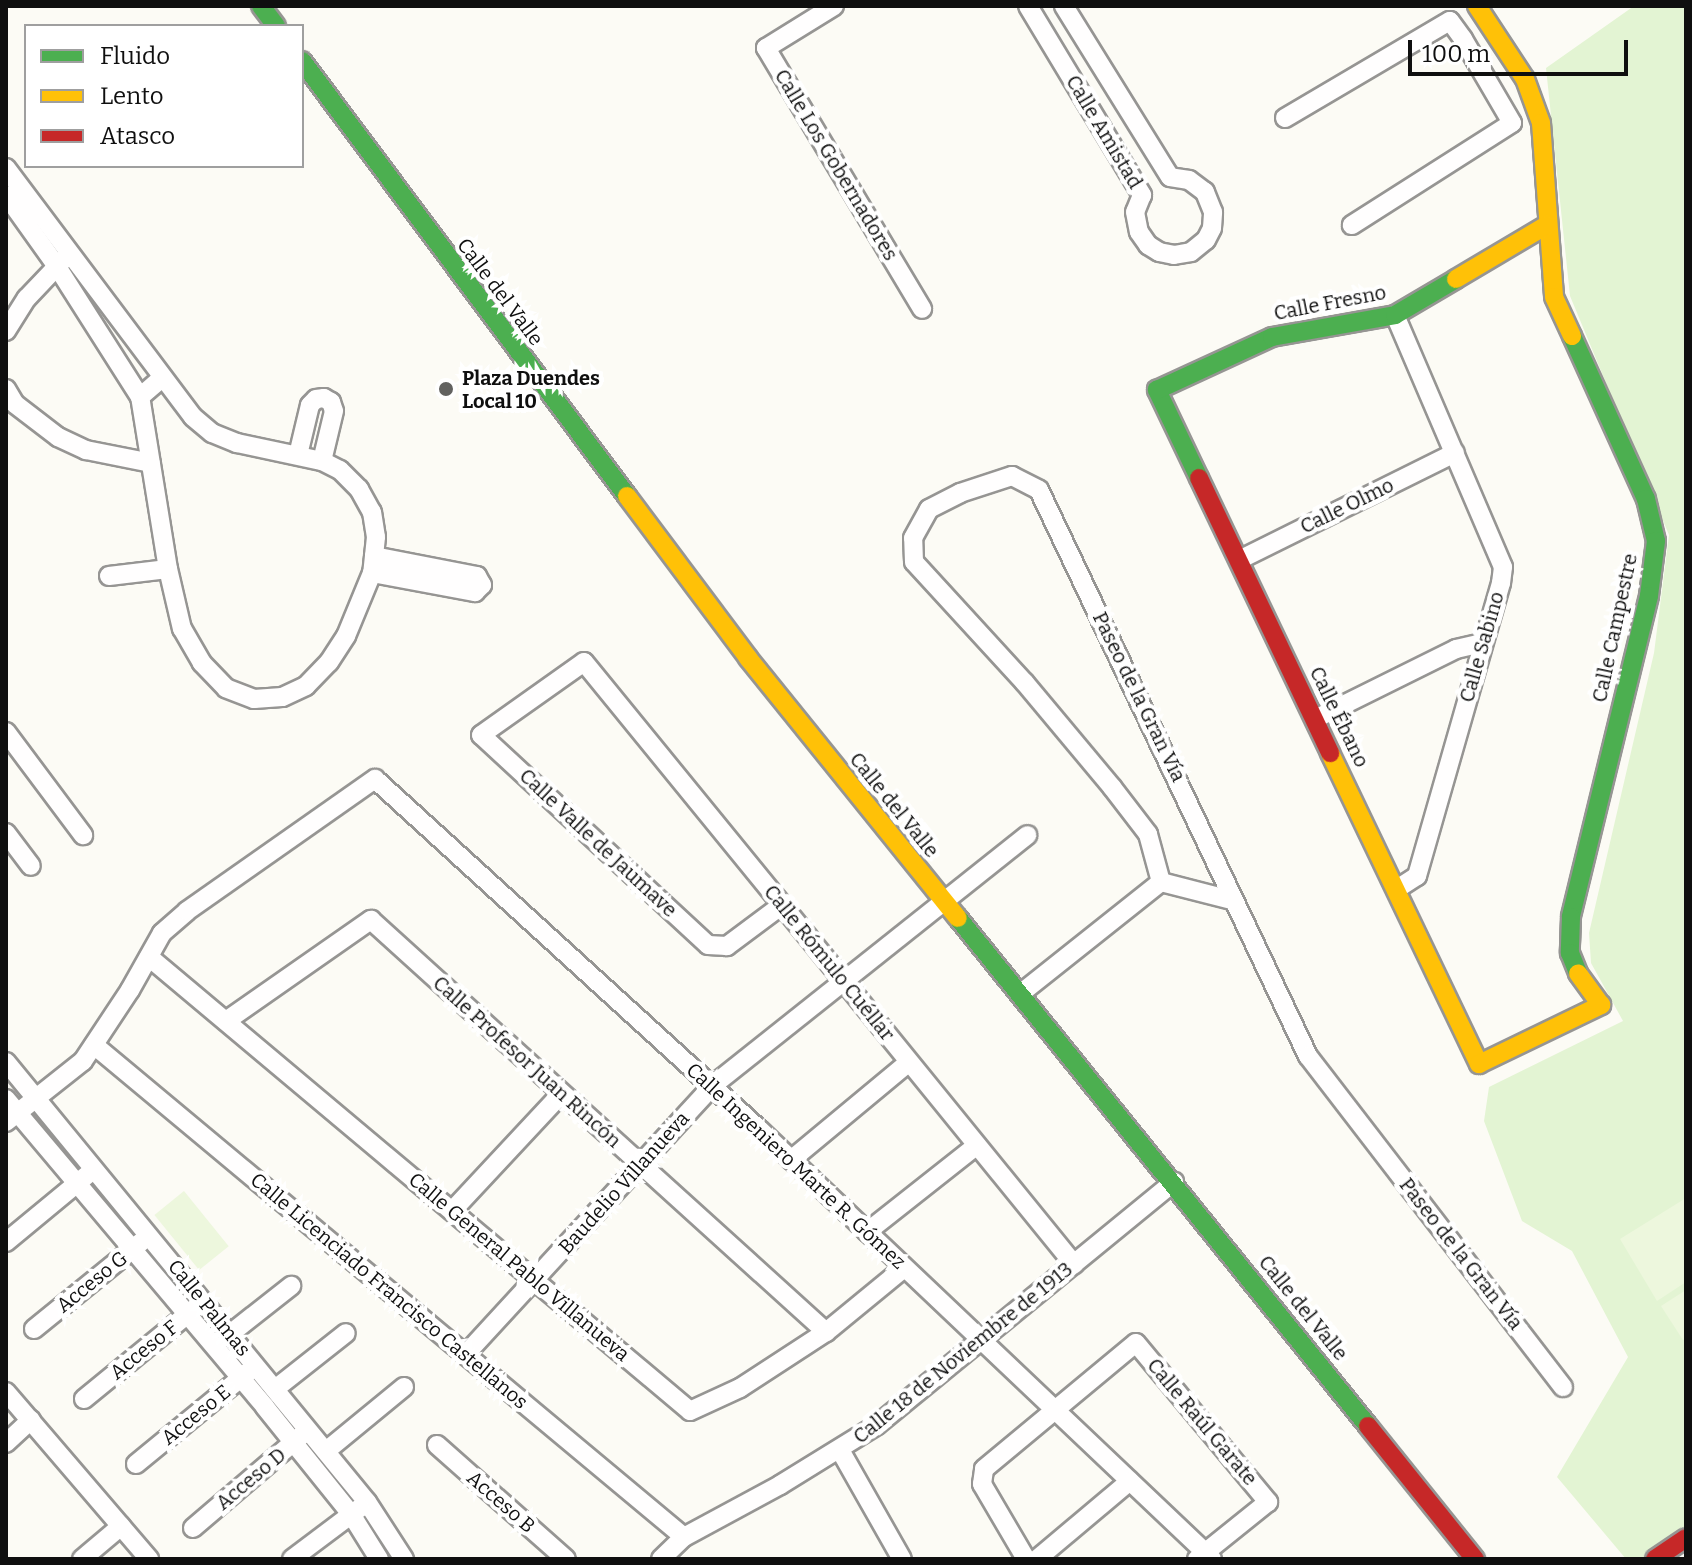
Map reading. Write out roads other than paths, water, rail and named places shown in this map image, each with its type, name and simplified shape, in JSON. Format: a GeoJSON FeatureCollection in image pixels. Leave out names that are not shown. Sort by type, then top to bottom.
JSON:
{"type":"FeatureCollection","features":[{"type":"Feature","properties":{"kind":"street"},"geometry":{"type":"LineString","coordinates":[[261,6],[274,24]]}},
{"type":"Feature","properties":{"kind":"street","name":"Calle Los Gobernadores"},"geometry":{"type":"LineString","coordinates":[[834,6],[766,48],[922,309]]}},
{"type":"Feature","properties":{"kind":"street","name":"Calle Amistad"},"geometry":{"type":"LineString","coordinates":[[1028,6],[1142,195],[1135,212],[1139,232],[1148,245],[1174,255],[1191,252],[1206,240],[1212,228],[1213,212],[1205,192],[1189,180],[1170,177],[1064,6]]}},
{"type":"Feature","properties":{"kind":"street"},"geometry":{"type":"LineString","coordinates":[[1463,39],[1482,14]]}},
{"type":"Feature","properties":{"kind":"street","name":"Calle Campestre"},"geometry":{"type":"LineString","coordinates":[[1479,1064],[1601,1005],[1579,975],[1570,953],[1571,917],[1649,596],[1656,541],[1646,499],[1554,297],[1541,123],[1534,101],[1525,79],[1482,14]]}},
{"type":"Feature","properties":{"kind":"street"},"geometry":{"type":"LineString","coordinates":[[1285,118],[1450,21],[1463,39],[1512,123],[1352,225]]}},
{"type":"Feature","properties":{"kind":"street","name":"Calle del Valle"},"geometry":{"type":"LineString","coordinates":[[304,64],[748,658],[943,902],[1174,1182],[1475,1559]]}},
{"type":"Feature","properties":{"kind":"street"},"geometry":{"type":"LineString","coordinates":[[6,168],[63,260],[140,397],[168,569],[182,629],[202,663],[226,688],[254,699],[282,697],[306,686],[329,662],[346,636],[373,565],[372,512],[359,489],[340,470],[322,461],[237,443],[212,433],[193,417],[63,260],[6,195]]}},
{"type":"Feature","properties":{"kind":"street"},"geometry":{"type":"LineString","coordinates":[[1142,195],[1154,181],[1170,177]]}},
{"type":"Feature","properties":{"kind":"street","name":"Calle Fresno"},"geometry":{"type":"LineString","coordinates":[[1157,390],[1272,337],[1395,315],[1547,225]]}},
{"type":"Feature","properties":{"kind":"street"},"geometry":{"type":"LineString","coordinates":[[6,331],[63,260]]}},
{"type":"Feature","properties":{"kind":"street","name":"Calle Sabino"},"geometry":{"type":"LineString","coordinates":[[1395,315],[1503,567],[1417,876],[1397,889]]}},
{"type":"Feature","properties":{"kind":"street"},"geometry":{"type":"LineString","coordinates":[[140,397],[161,379]]}},
{"type":"Feature","properties":{"kind":"street"},"geometry":{"type":"LineString","coordinates":[[6,389],[15,404],[58,437],[86,450],[151,463]]}},
{"type":"Feature","properties":{"kind":"street","name":"Calle Ébano"},"geometry":{"type":"LineString","coordinates":[[1157,390],[1479,1064]]}},
{"type":"Feature","properties":{"kind":"street"},"geometry":{"type":"LineString","coordinates":[[298,455],[310,405],[324,398],[331,402],[334,411],[322,461]]}},
{"type":"Feature","properties":{"kind":"street","name":"Calle Olmo"},"geometry":{"type":"LineString","coordinates":[[1239,560],[1455,453]]}},
{"type":"Feature","properties":{"kind":"street","name":"Paseo de la Gran Vía"},"geometry":{"type":"LineString","coordinates":[[1161,882],[1148,834],[1112,787],[1025,683],[914,562],[913,538],[929,509],[960,493],[1012,476],[1039,490],[1199,822],[1231,900],[1308,1056],[1563,1387]]}},
{"type":"Feature","properties":{"kind":"street"},"geometry":{"type":"LineString","coordinates":[[373,565],[423,574]]}},
{"type":"Feature","properties":{"kind":"street"},"geometry":{"type":"LineString","coordinates":[[109,576],[168,569]]}},
{"type":"Feature","properties":{"kind":"street"},"geometry":{"type":"LineString","coordinates":[[1315,719],[1456,649],[1483,643]]}},
{"type":"Feature","properties":{"kind":"street","name":"Calle Rómulo Cuéllar"},"geometry":{"type":"LineString","coordinates":[[481,735],[584,662],[1074,1264]]}},
{"type":"Feature","properties":{"kind":"street"},"geometry":{"type":"LineString","coordinates":[[6,732],[83,835]]}},
{"type":"Feature","properties":{"kind":"street","name":"Calle Valle de Jaumave"},"geometry":{"type":"LineString","coordinates":[[481,735],[708,945],[716,948],[727,946],[782,905]]}},
{"type":"Feature","properties":{"kind":"street","name":"Calle Ingeniero Marte R. Gómez"},"geometry":{"type":"LineString","coordinates":[[149,957],[162,933],[187,911],[375,779],[791,1160],[1055,1408],[1205,1557]]}},
{"type":"Feature","properties":{"kind":"street"},"geometry":{"type":"LineString","coordinates":[[6,833],[31,866]]}},
{"type":"Feature","properties":{"kind":"street","name":"Baudelio Villanueva"},"geometry":{"type":"LineString","coordinates":[[465,1355],[712,1086],[1027,835]]}},
{"type":"Feature","properties":{"kind":"street"},"geometry":{"type":"LineString","coordinates":[[1020,994],[1161,882],[1231,900]]}},
{"type":"Feature","properties":{"kind":"street","name":"Calle Profesor Juan Rincón"},"geometry":{"type":"LineString","coordinates":[[226,1021],[371,920],[826,1332]]}},
{"type":"Feature","properties":{"kind":"street"},"geometry":{"type":"LineString","coordinates":[[10,1111],[36,1100],[83,1061],[149,957]]}},
{"type":"Feature","properties":{"kind":"street","name":"Calle General Pablo Villanueva"},"geometry":{"type":"LineString","coordinates":[[149,957],[690,1411],[740,1388],[826,1332],[904,1268]]}},
{"type":"Feature","properties":{"kind":"street","name":"Calle Licenciado Francisco Castellanos"},"geometry":{"type":"LineString","coordinates":[[94,1045],[684,1537]]}},
{"type":"Feature","properties":{"kind":"street","name":"Calle Palmas"},"geometry":{"type":"LineString","coordinates":[[6,1062],[367,1502],[404,1559]]}},
{"type":"Feature","properties":{"kind":"street"},"geometry":{"type":"LineString","coordinates":[[791,1160],[909,1062]]}},
{"type":"Feature","properties":{"kind":"street"},"geometry":{"type":"LineString","coordinates":[[452,1211],[562,1093]]}},
{"type":"Feature","properties":{"kind":"street","name":"Calle Palmas"},"geometry":{"type":"LineString","coordinates":[[10,1111],[78,1182],[241,1378],[351,1514],[379,1559]]}},
{"type":"Feature","properties":{"kind":"street"},"geometry":{"type":"LineString","coordinates":[[867,1232],[977,1145]]}},
{"type":"Feature","properties":{"kind":"street"},"geometry":{"type":"LineString","coordinates":[[6,1242],[95,1169]]}},
{"type":"Feature","properties":{"kind":"street","name":"Calle 18 de Noviembre de 1913"},"geometry":{"type":"LineString","coordinates":[[661,1559],[684,1537],[840,1450],[877,1425],[1174,1182]]}},
{"type":"Feature","properties":{"kind":"street","name":"Acceso G"},"geometry":{"type":"LineString","coordinates":[[34,1329],[150,1235]]}},
{"type":"Feature","properties":{"kind":"street"},"geometry":{"type":"LineString","coordinates":[[230,1334],[291,1286]]}},
{"type":"Feature","properties":{"kind":"street","name":"Acceso F"},"geometry":{"type":"LineString","coordinates":[[84,1399],[204,1301]]}},
{"type":"Feature","properties":{"kind":"street"},"geometry":{"type":"LineString","coordinates":[[275,1389],[346,1333]]}},
{"type":"Feature","properties":{"kind":"street","name":"Calle Raúl Garate"},"geometry":{"type":"LineString","coordinates":[[1055,1408],[1136,1343],[1268,1502],[1205,1557]]}},
{"type":"Feature","properties":{"kind":"street","name":"Acceso E"},"geometry":{"type":"LineString","coordinates":[[136,1464],[256,1366]]}},
{"type":"Feature","properties":{"kind":"street"},"geometry":{"type":"LineString","coordinates":[[326,1451],[404,1387]]}},
{"type":"Feature","properties":{"kind":"street"},"geometry":{"type":"LineString","coordinates":[[6,1392],[149,1559]]}},
{"type":"Feature","properties":{"kind":"street"},"geometry":{"type":"LineString","coordinates":[[1026,1559],[981,1477],[984,1469],[1055,1408]]}},
{"type":"Feature","properties":{"kind":"street"},"geometry":{"type":"LineString","coordinates":[[6,1443],[31,1420]]}},
{"type":"Feature","properties":{"kind":"street","name":"Acceso D"},"geometry":{"type":"LineString","coordinates":[[193,1528],[309,1430]]}},
{"type":"Feature","properties":{"kind":"street","name":"Acceso B"},"geometry":{"type":"LineString","coordinates":[[437,1445],[566,1559]]}},
{"type":"Feature","properties":{"kind":"street"},"geometry":{"type":"LineString","coordinates":[[840,1450],[902,1559]]}},
{"type":"Feature","properties":{"kind":"street"},"geometry":{"type":"LineString","coordinates":[[1037,1559],[1130,1481]]}},
{"type":"Feature","properties":{"kind":"street"},"geometry":{"type":"LineString","coordinates":[[292,1559],[367,1502]]}},
{"type":"Feature","properties":{"kind":"street"},"geometry":{"type":"LineString","coordinates":[[82,1559],[121,1526]]}},
{"type":"Feature","properties":{"kind":"street"},"geometry":{"type":"LineString","coordinates":[[1655,1559],[1686,1538]]}},
{"type":"Feature","properties":{"kind":"place","name":"Plaza Duendes Local 10"},"geometry":{"type":"Point","coordinates":[446,389]}}]}
